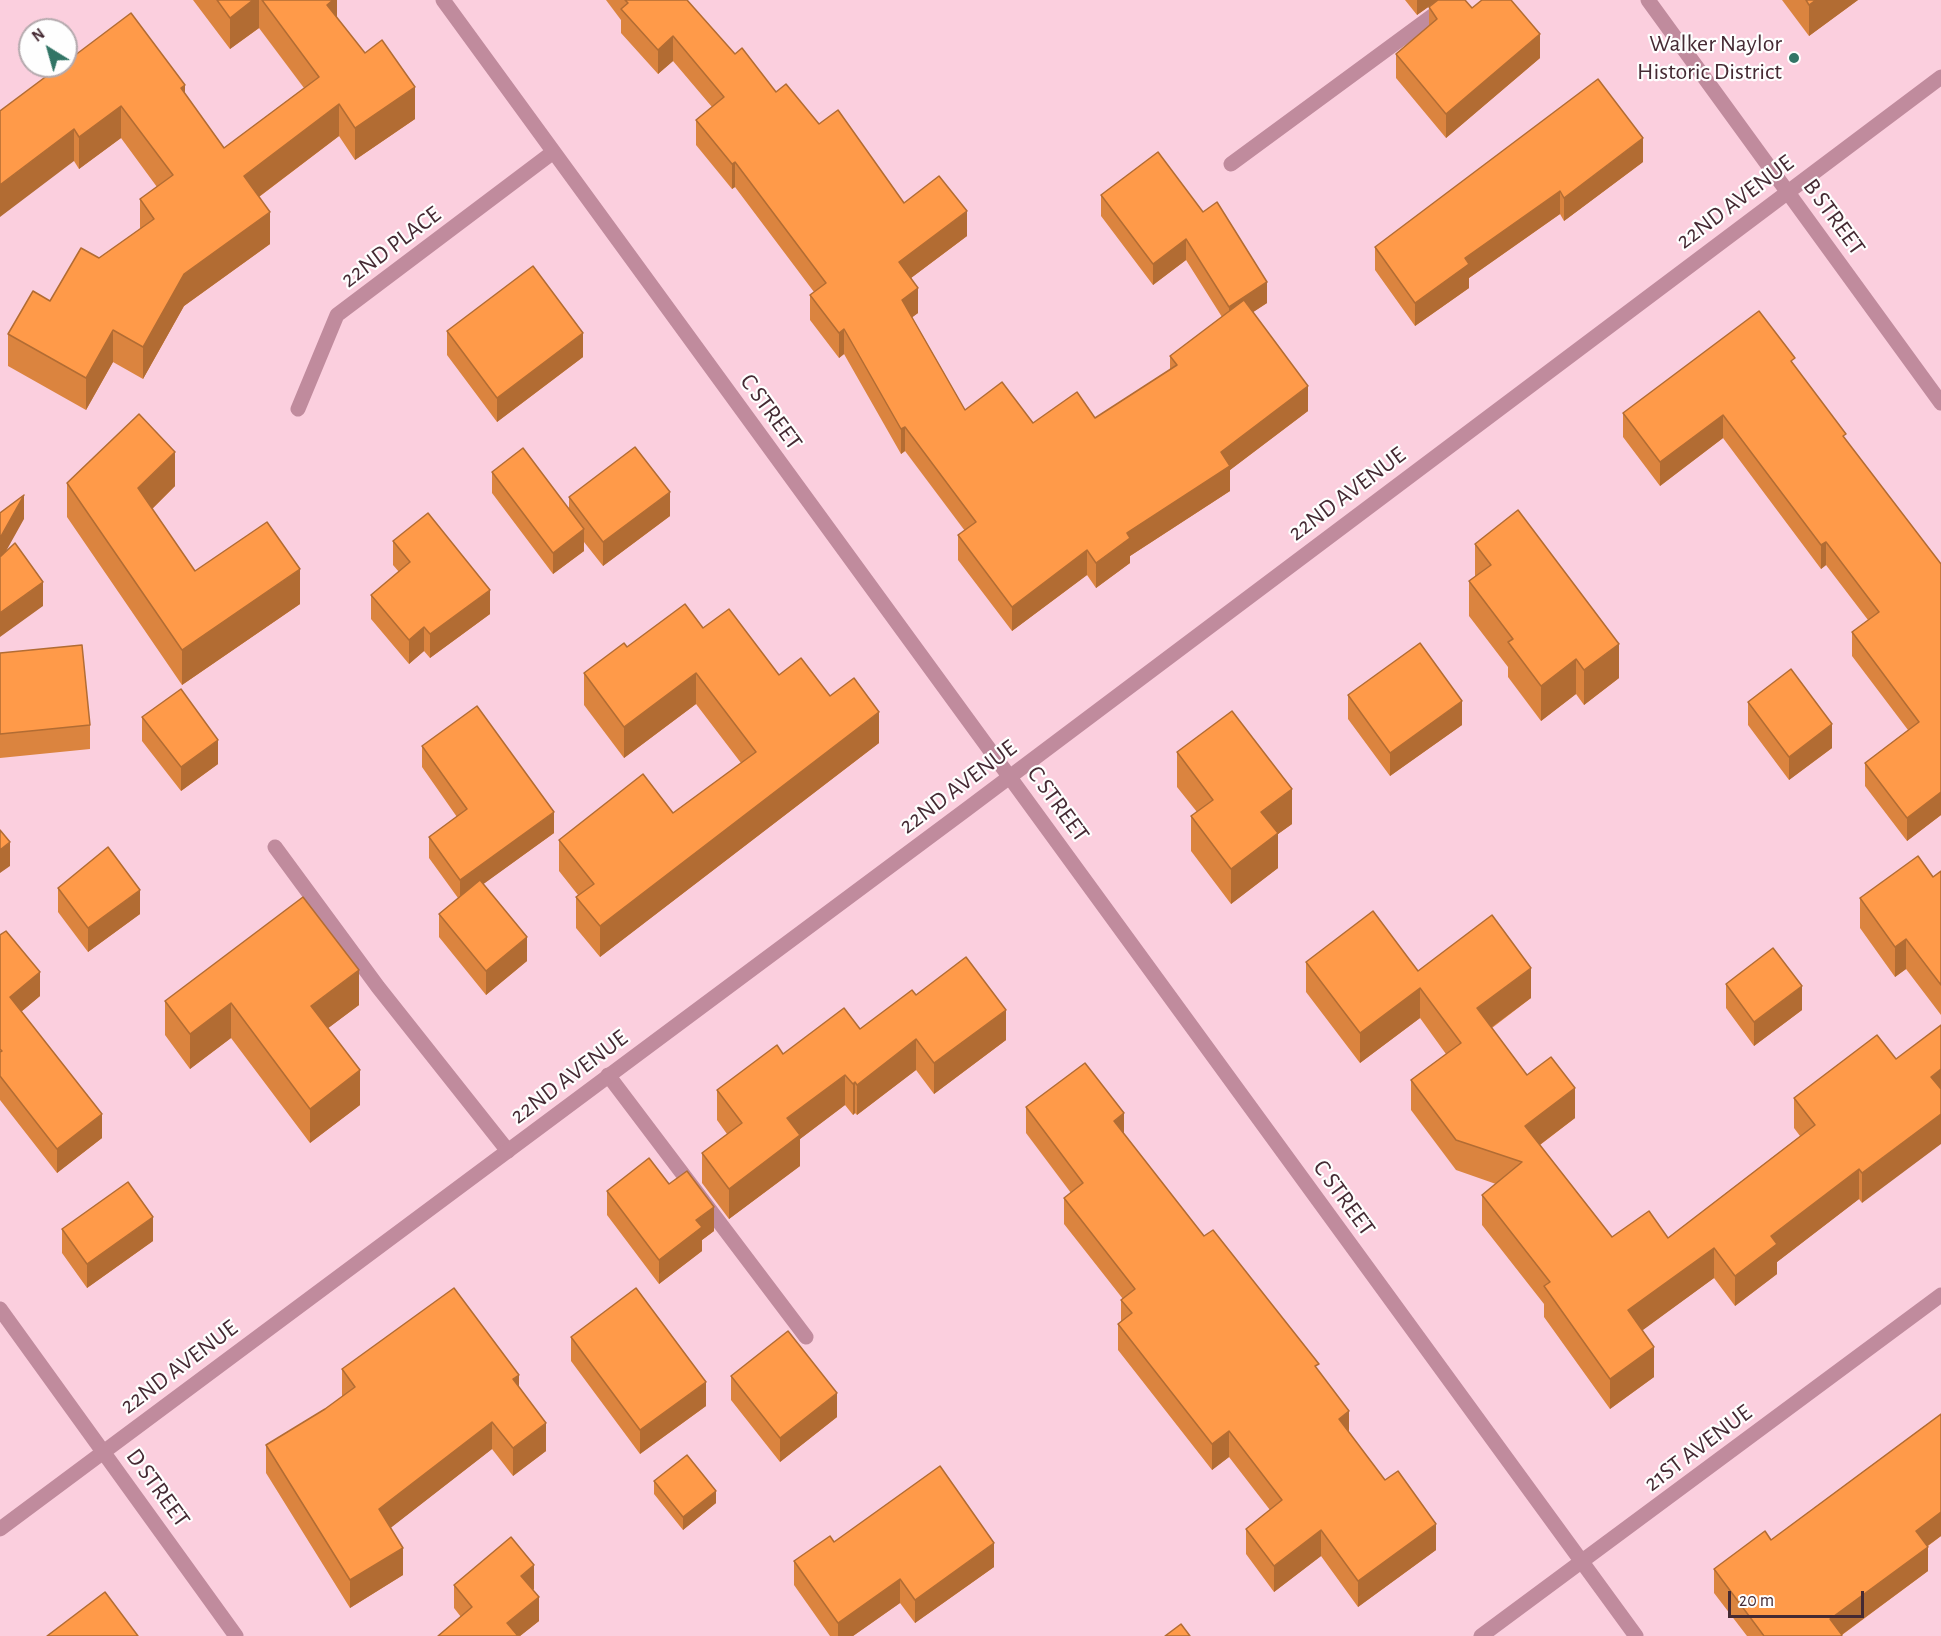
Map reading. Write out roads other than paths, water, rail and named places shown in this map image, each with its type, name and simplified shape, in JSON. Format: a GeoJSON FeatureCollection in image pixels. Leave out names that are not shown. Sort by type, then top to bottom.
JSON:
{"type":"FeatureCollection","features":[{"type":"Feature","properties":{"kind":"street","name":"C STREET"},"geometry":{"type":"LineString","coordinates":[[443,0],[552,153],[1010,776],[1636,1636]]}},
{"type":"Feature","properties":{"kind":"street"},"geometry":{"type":"LineString","coordinates":[[1231,164],[1454,0]]}},
{"type":"Feature","properties":{"kind":"street","name":"B STREET"},"geometry":{"type":"LineString","coordinates":[[1648,0],[1941,403]]}},
{"type":"Feature","properties":{"kind":"street","name":"22ND AVENUE"},"geometry":{"type":"LineString","coordinates":[[0,1529],[1010,776],[1786,191],[1941,77]]}},
{"type":"Feature","properties":{"kind":"street","name":"22ND PLACE"},"geometry":{"type":"LineString","coordinates":[[298,409],[337,315],[552,153]]}},
{"type":"Feature","properties":{"kind":"street"},"geometry":{"type":"LineString","coordinates":[[275,846],[378,987],[508,1151]]}},
{"type":"Feature","properties":{"kind":"street"},"geometry":{"type":"LineString","coordinates":[[608,1075],[806,1337]]}},
{"type":"Feature","properties":{"kind":"street","name":"21ST AVENUE"},"geometry":{"type":"LineString","coordinates":[[1481,1636],[1941,1295]]}},
{"type":"Feature","properties":{"kind":"street","name":"D STREET"},"geometry":{"type":"LineString","coordinates":[[0,1309],[236,1636]]}},
{"type":"Feature","properties":{"kind":"place","name":"Walker Naylor Historic District"},"geometry":{"type":"Point","coordinates":[1794,58]}}]}
